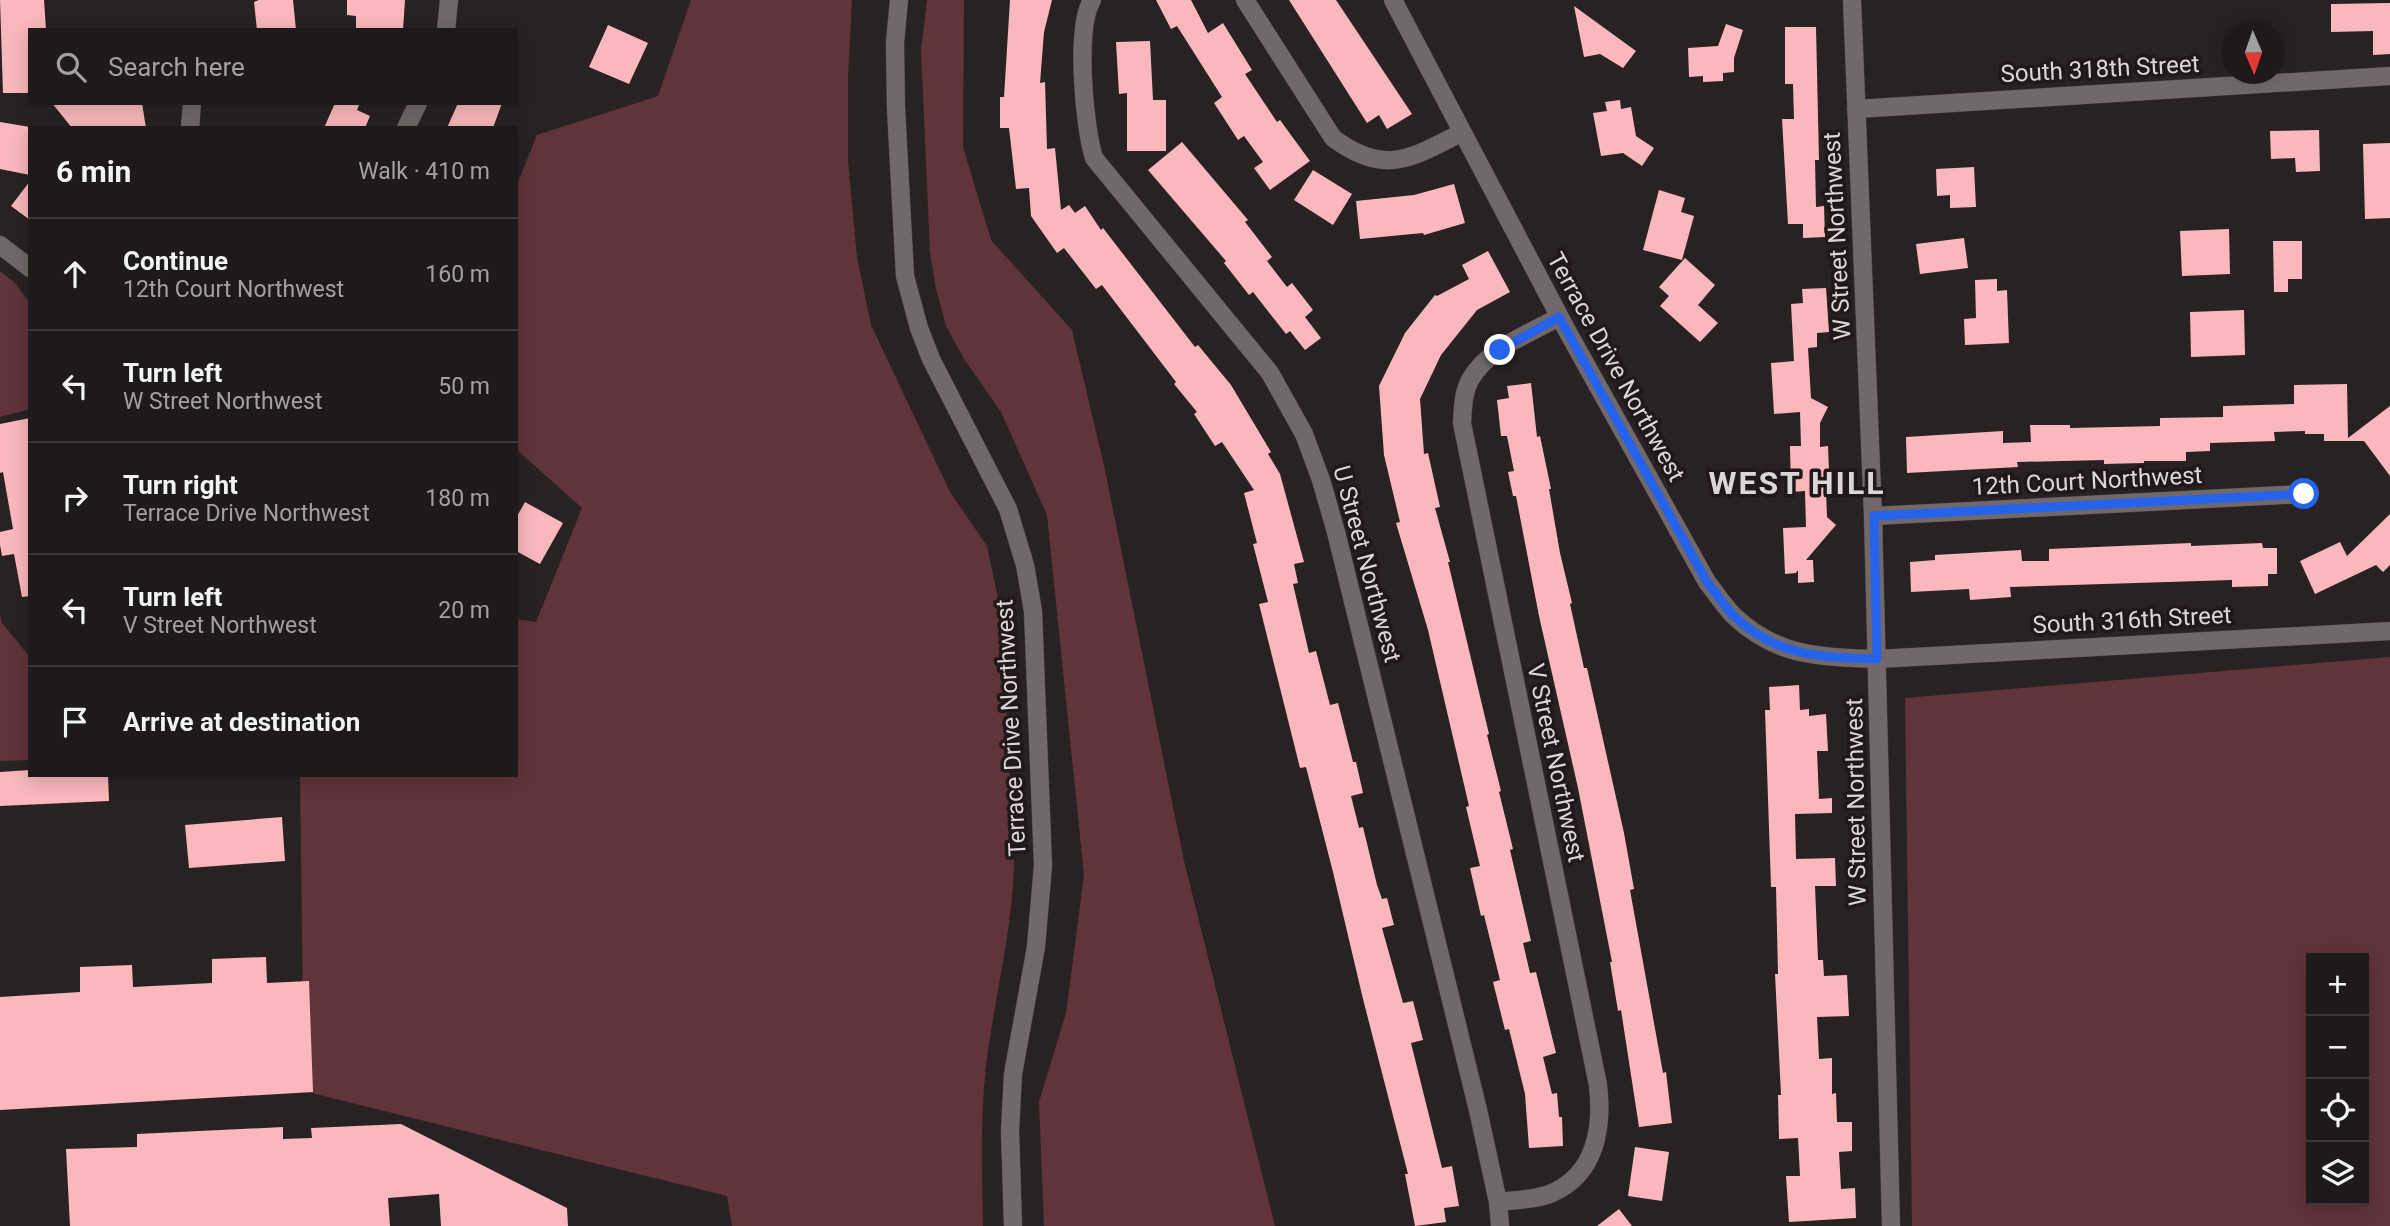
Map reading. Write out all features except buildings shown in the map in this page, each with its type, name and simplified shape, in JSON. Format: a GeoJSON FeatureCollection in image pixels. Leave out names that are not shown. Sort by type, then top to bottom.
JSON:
{"type":"FeatureCollection","features":[{"type":"Feature","properties":{"kind":"street"},"geometry":{"type":"LineString","coordinates":[[446,28],[449,0]]}},
{"type":"Feature","properties":{"kind":"street","name":"Terrace Drive Northwest"},"geometry":{"type":"LineString","coordinates":[[899,0],[895,43],[896,108],[905,276],[931,359],[1008,509],[1025,565],[1033,611],[1043,865],[1036,947],[1013,1074],[1010,1131],[1013,1226]]}},
{"type":"Feature","properties":{"kind":"street","name":"U Street Northwest"},"geometry":{"type":"LineString","coordinates":[[1092,0],[1083,29],[1088,138],[1094,158],[1269,373],[1289,403],[1321,480],[1478,1110],[1498,1202],[1500,1226]]}},
{"type":"Feature","properties":{"kind":"street"},"geometry":{"type":"LineString","coordinates":[[1245,0],[1333,138],[1352,152],[1371,159],[1415,157],[1461,133]]}},
{"type":"Feature","properties":{"kind":"street","name":"Terrace Drive Northwest"},"geometry":{"type":"LineString","coordinates":[[1393,0],[1559,317],[1707,582],[1734,615],[1763,638],[1789,650],[1818,657],[1877,659]]}},
{"type":"Feature","properties":{"kind":"street","name":"W Street Northwest"},"geometry":{"type":"LineString","coordinates":[[1852,0],[1874,516],[1891,1226]]}},
{"type":"Feature","properties":{"kind":"street","name":"South 318th Street"},"geometry":{"type":"LineString","coordinates":[[1856,108],[2390,76]]}},
{"type":"Feature","properties":{"kind":"street"},"geometry":{"type":"LineString","coordinates":[[190,126],[192,105]]}},
{"type":"Feature","properties":{"kind":"street"},"geometry":{"type":"LineString","coordinates":[[407,126],[417,105]]}},
{"type":"Feature","properties":{"kind":"street"},"geometry":{"type":"LineString","coordinates":[[0,245],[28,266]]}},
{"type":"Feature","properties":{"kind":"street","name":"V Street Northwest"},"geometry":{"type":"LineString","coordinates":[[1498,1202],[1550,1195],[1565,1186],[1589,1161],[1600,1123],[1598,1085],[1462,423],[1464,400],[1470,381],[1482,365],[1500,350],[1559,317]]}},
{"type":"Feature","properties":{"kind":"street","name":"12th Court Northwest"},"geometry":{"type":"LineString","coordinates":[[1874,516],[2304,494]]}},
{"type":"Feature","properties":{"kind":"street","name":"South 316th Street"},"geometry":{"type":"LineString","coordinates":[[1877,659],[2390,631]]}},
{"type":"Feature","properties":{"kind":"shaded area"},"geometry":{"type":"Polygon","coordinates":[[[691,0],[852,0],[848,161],[857,257],[871,325],[950,492],[987,546],[1003,622],[1014,866],[1010,917],[984,1086],[983,1226],[732,1226],[727,1196],[304,1091],[300,777],[518,777],[518,619],[536,622],[582,508],[518,451],[518,182],[537,135],[658,96],[691,0]]]}},
{"type":"Feature","properties":{"kind":"shaded area"},"geometry":{"type":"Polygon","coordinates":[[[927,0],[964,0],[963,147],[991,240],[1072,330],[1105,470],[1184,861],[1275,1226],[1044,1226],[1039,1102],[1066,1013],[1084,875],[1047,515],[1001,412],[964,359],[946,326],[936,289],[930,252],[921,51],[927,0]]]}},
{"type":"Feature","properties":{"kind":"shaded area"},"geometry":{"type":"Polygon","coordinates":[[[0,271],[16,284],[28,301],[28,410],[0,417],[0,271]]]}},
{"type":"Feature","properties":{"kind":"shaded area"},"geometry":{"type":"Polygon","coordinates":[[[0,615],[2,623],[28,655],[28,760],[0,761],[0,615]]]}},
{"type":"Feature","properties":{"kind":"shaded area"},"geometry":{"type":"Polygon","coordinates":[[[2390,657],[2390,1226],[1912,1226],[1905,698],[2390,657]]]}},
{"type":"Feature","properties":{"kind":"district","name":"WEST HILL"},"geometry":{"type":"Point","coordinates":[1797,483]}},
{"type":"Feature","properties":{"kind":"route"},"geometry":{"type":"LineString","coordinates":[[1500,350],[1559,317],[1707,582],[1734,615],[1763,638],[1789,650],[1818,657],[1877,659],[1874,516],[2304,494]]}}]}
